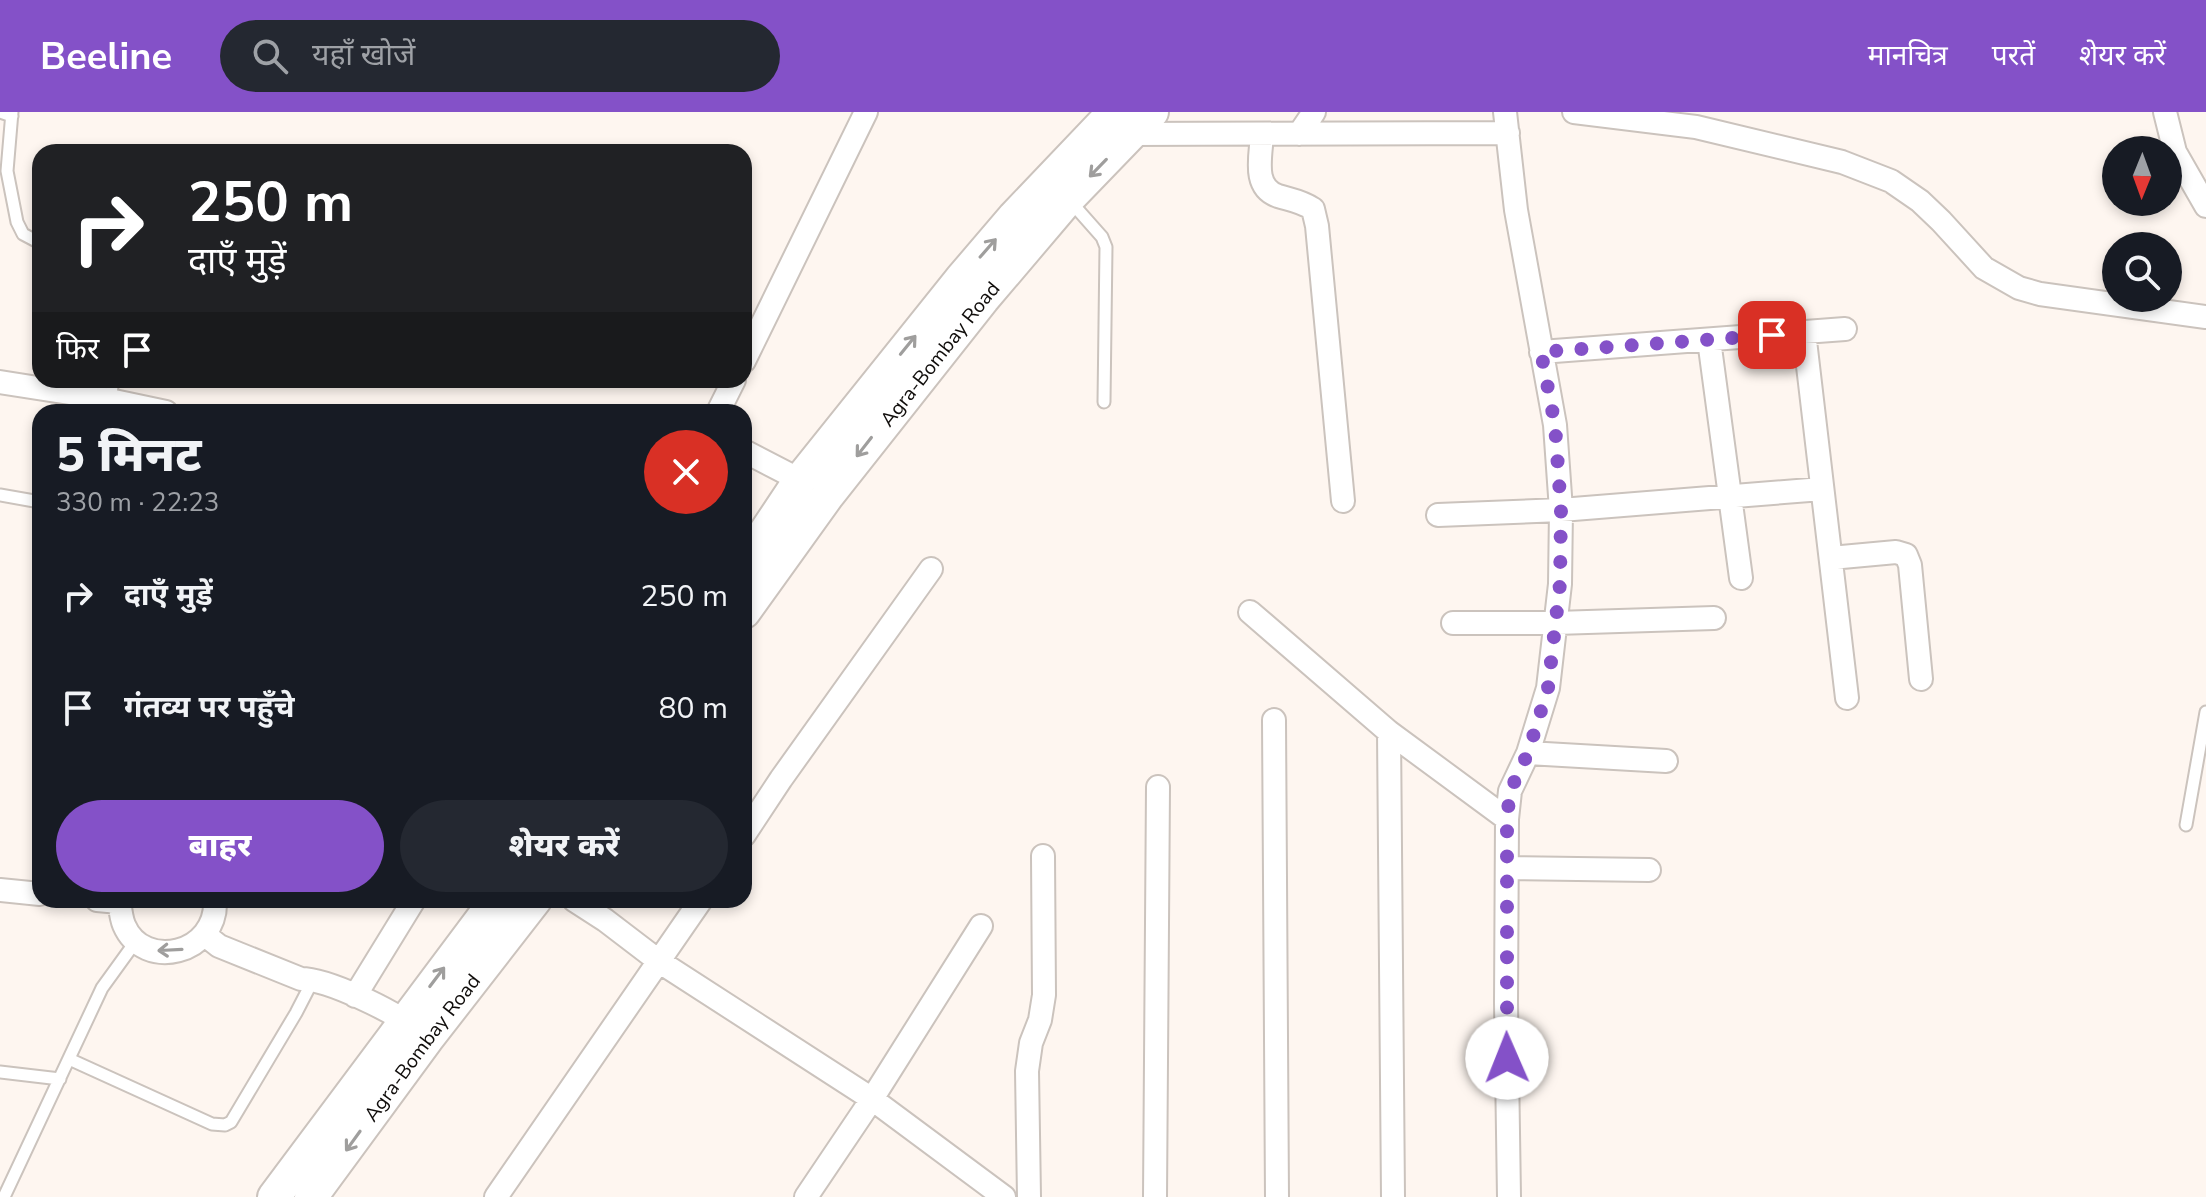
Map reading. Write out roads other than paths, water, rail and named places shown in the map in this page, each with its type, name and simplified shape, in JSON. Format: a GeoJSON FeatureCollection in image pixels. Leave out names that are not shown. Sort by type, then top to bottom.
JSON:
{"type":"FeatureCollection","features":[{"type":"Feature","properties":{"kind":"main road","name":"Agra-Bombay Road"},"geometry":{"type":"LineString","coordinates":[[1025,227],[1068,199],[1132,119]]}},
{"type":"Feature","properties":{"kind":"main road","name":"Agra-Bombay Road"},"geometry":{"type":"LineString","coordinates":[[752,552],[800,480],[1025,227],[1132,119]]}},
{"type":"Feature","properties":{"kind":"main road","name":"Agra-Bombay Road"},"geometry":{"type":"LineString","coordinates":[[752,601],[972,289]]}},
{"type":"Feature","properties":{"kind":"main road","name":"Agra-Bombay Road"},"geometry":{"type":"LineString","coordinates":[[311,1197],[491,908]]}},
{"type":"Feature","properties":{"kind":"main road","name":"Agra-Bombay Road"},"geometry":{"type":"LineString","coordinates":[[274,1197],[416,1030],[528,908]]}},
{"type":"Feature","properties":{"kind":"street"},"geometry":{"type":"LineString","coordinates":[[752,345],[866,112]]}},
{"type":"Feature","properties":{"kind":"street"},"geometry":{"type":"LineString","coordinates":[[1299,134],[1314,112]]}},
{"type":"Feature","properties":{"kind":"street"},"geometry":{"type":"LineString","coordinates":[[1574,112],[1640,116],[1842,162],[1891,181],[1931,211],[1984,268],[2019,288],[2040,294],[2206,317]]}},
{"type":"Feature","properties":{"kind":"street"},"geometry":{"type":"LineString","coordinates":[[2165,112],[2175,152],[2203,197]]}},
{"type":"Feature","properties":{"kind":"street"},"geometry":{"type":"LineString","coordinates":[[1132,119],[1262,134],[1506,122],[1516,210],[1555,425],[1561,510],[1560,584],[1548,688],[1528,753],[1510,791],[1507,819],[1509,1197]]}},
{"type":"Feature","properties":{"kind":"street"},"geometry":{"type":"LineString","coordinates":[[1262,134],[1260,178],[1264,188],[1275,195],[1302,201],[1313,209],[1343,501]]}},
{"type":"Feature","properties":{"kind":"street"},"geometry":{"type":"LineString","coordinates":[[1541,352],[1845,329]]}},
{"type":"Feature","properties":{"kind":"street"},"geometry":{"type":"LineString","coordinates":[[1804,332],[1847,698]]}},
{"type":"Feature","properties":{"kind":"street"},"geometry":{"type":"LineString","coordinates":[[1709,340],[1741,578]]}},
{"type":"Feature","properties":{"kind":"street"},"geometry":{"type":"LineString","coordinates":[[0,382],[32,384]]}},
{"type":"Feature","properties":{"kind":"street"},"geometry":{"type":"LineString","coordinates":[[84,388],[112,390],[146,404]]}},
{"type":"Feature","properties":{"kind":"street"},"geometry":{"type":"LineString","coordinates":[[752,455],[800,480]]}},
{"type":"Feature","properties":{"kind":"street"},"geometry":{"type":"LineString","coordinates":[[1438,515],[1561,510],[1822,489]]}},
{"type":"Feature","properties":{"kind":"street"},"geometry":{"type":"LineString","coordinates":[[1831,558],[1896,552],[1906,555],[1910,565],[1921,679]]}},
{"type":"Feature","properties":{"kind":"street"},"geometry":{"type":"LineString","coordinates":[[752,823],[931,569]]}},
{"type":"Feature","properties":{"kind":"street"},"geometry":{"type":"LineString","coordinates":[[1250,612],[1389,732],[1507,819]]}},
{"type":"Feature","properties":{"kind":"street"},"geometry":{"type":"LineString","coordinates":[[1453,623],[1714,618]]}},
{"type":"Feature","properties":{"kind":"street"},"geometry":{"type":"LineString","coordinates":[[1274,720],[1277,1197]]}},
{"type":"Feature","properties":{"kind":"street"},"geometry":{"type":"LineString","coordinates":[[1389,732],[1393,1197]]}},
{"type":"Feature","properties":{"kind":"street"},"geometry":{"type":"LineString","coordinates":[[1528,753],[1666,761]]}},
{"type":"Feature","properties":{"kind":"street"},"geometry":{"type":"LineString","coordinates":[[1155,1197],[1158,787]]}},
{"type":"Feature","properties":{"kind":"street"},"geometry":{"type":"LineString","coordinates":[[1029,1197],[1027,1071],[1044,995],[1043,856]]}},
{"type":"Feature","properties":{"kind":"street"},"geometry":{"type":"LineString","coordinates":[[1507,868],[1649,870]]}},
{"type":"Feature","properties":{"kind":"street"},"geometry":{"type":"LineString","coordinates":[[0,890],[32,893]]}},
{"type":"Feature","properties":{"kind":"street"},"geometry":{"type":"LineString","coordinates":[[115,908],[136,941],[152,950],[172,952],[190,948],[205,935],[214,919],[215,908]]}},
{"type":"Feature","properties":{"kind":"street"},"geometry":{"type":"LineString","coordinates":[[355,996],[409,908]]}},
{"type":"Feature","properties":{"kind":"street"},"geometry":{"type":"LineString","coordinates":[[586,908],[652,955],[872,1099],[1004,1197]]}},
{"type":"Feature","properties":{"kind":"street"},"geometry":{"type":"LineString","coordinates":[[496,1197],[652,955],[694,908]]}},
{"type":"Feature","properties":{"kind":"street"},"geometry":{"type":"LineString","coordinates":[[806,1197],[981,926]]}},
{"type":"Feature","properties":{"kind":"street"},"geometry":{"type":"LineString","coordinates":[[205,935],[221,935],[236,940],[307,970],[313,979],[355,996],[416,1030]]}},
{"type":"Feature","properties":{"kind":"lane"},"geometry":{"type":"LineString","coordinates":[[8,113],[7,171],[17,222],[23,234],[32,239]]}},
{"type":"Feature","properties":{"kind":"lane"},"geometry":{"type":"LineString","coordinates":[[1068,199],[1102,237],[1106,247],[1104,402]]}},
{"type":"Feature","properties":{"kind":"lane"},"geometry":{"type":"LineString","coordinates":[[0,495],[32,501]]}},
{"type":"Feature","properties":{"kind":"lane"},"geometry":{"type":"LineString","coordinates":[[2186,825],[2206,712]]}},
{"type":"Feature","properties":{"kind":"lane"},"geometry":{"type":"LineString","coordinates":[[4,1197],[102,988],[136,941]]}},
{"type":"Feature","properties":{"kind":"lane"},"geometry":{"type":"LineString","coordinates":[[69,1059],[212,1124],[225,1125],[231,1122],[313,979]]}},
{"type":"Feature","properties":{"kind":"lane"},"geometry":{"type":"LineString","coordinates":[[0,1072],[60,1079]]}}]}
